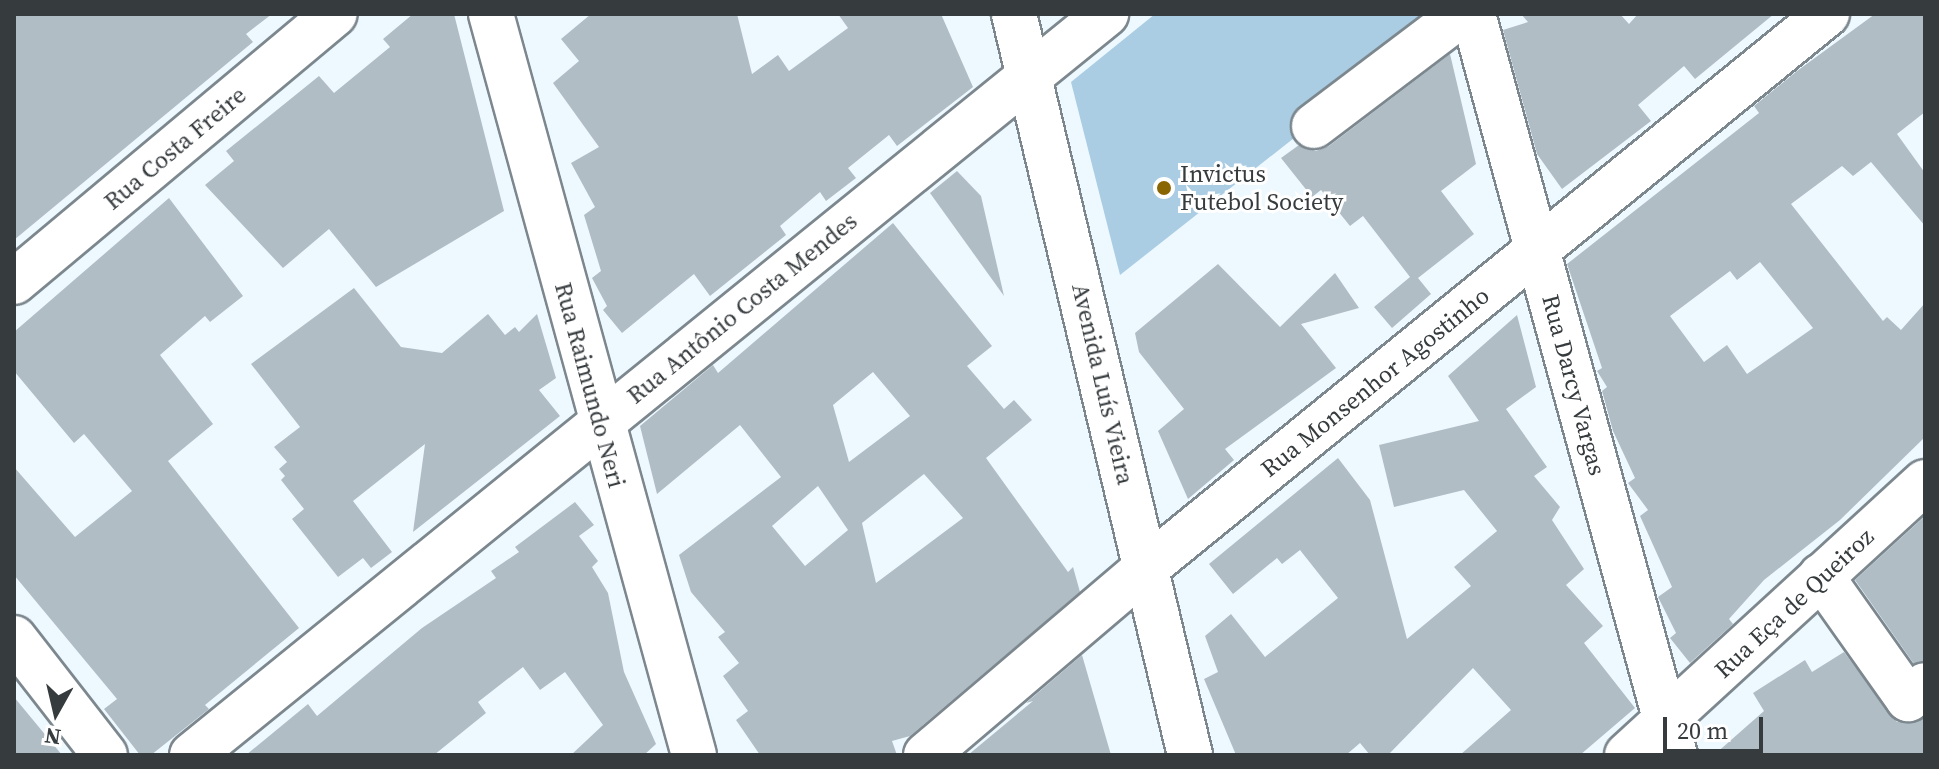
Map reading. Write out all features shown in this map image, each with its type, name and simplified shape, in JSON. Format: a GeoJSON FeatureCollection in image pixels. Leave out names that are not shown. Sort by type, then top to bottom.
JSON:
{"type":"FeatureCollection","features":[{"type":"Feature","properties":{"kind":"street","name":"Rua Costa Freire"},"geometry":{"type":"LineString","coordinates":[[14,282],[335,14]]}},
{"type":"Feature","properties":{"kind":"street","name":"Rua Raimundo Neri"},"geometry":{"type":"LineString","coordinates":[[491,14],[599,424],[694,755]]}},
{"type":"Feature","properties":{"kind":"street","name":"Avenida Luís Vieira"},"geometry":{"type":"LineString","coordinates":[[1014,14],[1190,755]]}},
{"type":"Feature","properties":{"kind":"street","name":"Rua Antônio Costa Mendes"},"geometry":{"type":"LineString","coordinates":[[192,755],[1106,14]]}},
{"type":"Feature","properties":{"kind":"street"},"geometry":{"type":"LineString","coordinates":[[1314,126],[1462,14]]}},
{"type":"Feature","properties":{"kind":"street","name":"Rua Darcy Vargas"},"geometry":{"type":"LineString","coordinates":[[1473,14],[1671,738]]}},
{"type":"Feature","properties":{"kind":"street","name":"Rua Monsenhor Agostinho"},"geometry":{"type":"LineString","coordinates":[[926,755],[1146,568],[1827,14]]}},
{"type":"Feature","properties":{"kind":"street","name":"Rua Eça de Queiroz"},"geometry":{"type":"LineString","coordinates":[[1627,755],[1671,738],[1821,576],[1925,482]]}},
{"type":"Feature","properties":{"kind":"street"},"geometry":{"type":"LineString","coordinates":[[1821,576],[1908,699],[1925,685]]}},
{"type":"Feature","properties":{"kind":"street"},"geometry":{"type":"LineString","coordinates":[[14,638],[105,755]]}},
{"type":"Feature","properties":{"kind":"shaded area","name":"Invictus Futebol Society"},"geometry":{"type":"Polygon","coordinates":[[[1155,14],[1437,14],[1308,127],[1120,275],[1071,82],[1155,14]]]}},
{"type":"Feature","properties":{"kind":"building"},"geometry":{"type":"Polygon","coordinates":[[[14,14],[272,14],[246,34],[253,42],[14,240],[14,14]]]}},
{"type":"Feature","properties":{"kind":"building"},"geometry":{"type":"Polygon","coordinates":[[[413,14],[454,14],[504,211],[376,287],[329,229],[283,268],[205,185],[234,161],[226,151],[319,76],[334,93],[390,47],[383,39],[413,14]]]}},
{"type":"Feature","properties":{"kind":"building"},"geometry":{"type":"Polygon","coordinates":[[[591,14],[737,14],[752,74],[778,55],[789,71],[848,28],[838,14],[941,14],[973,87],[897,146],[889,135],[848,168],[856,178],[826,201],[820,192],[780,226],[786,235],[710,296],[694,274],[622,333],[603,310],[607,306],[592,278],[601,271],[584,215],[595,207],[571,163],[599,147],[553,83],[579,61],[561,39],[591,14]]]}},
{"type":"Feature","properties":{"kind":"building"},"geometry":{"type":"Polygon","coordinates":[[[1521,14],[1620,14],[1629,24],[1638,14],[1774,14],[1695,79],[1684,66],[1638,105],[1651,121],[1562,189],[1537,154],[1503,30],[1528,22],[1521,14]]]}},
{"type":"Feature","properties":{"kind":"building"},"geometry":{"type":"Polygon","coordinates":[[[1875,14],[1925,14],[1925,112],[1897,134],[1925,173],[1925,226],[1871,162],[1853,176],[1842,166],[1791,204],[1883,321],[1887,317],[1901,330],[1925,303],[1925,437],[1840,520],[1764,580],[1729,619],[1733,624],[1690,663],[1670,638],[1676,633],[1658,597],[1672,587],[1640,516],[1648,510],[1628,483],[1635,478],[1613,431],[1602,391],[1607,387],[1597,371],[1602,368],[1567,264],[1759,113],[1754,106],[1875,14]],[[1760,262],[1737,280],[1730,271],[1670,316],[1704,362],[1727,345],[1747,374],[1813,328],[1760,262]]]}},
{"type":"Feature","properties":{"kind":"building"},"geometry":{"type":"Polygon","coordinates":[[[1450,54],[1476,164],[1441,191],[1474,234],[1418,278],[1431,294],[1392,328],[1374,307],[1410,277],[1363,216],[1350,226],[1321,190],[1312,197],[1281,158],[1299,145],[1316,151],[1329,146],[1450,54]]]}},
{"type":"Feature","properties":{"kind":"building"},"geometry":{"type":"Polygon","coordinates":[[[957,171],[981,196],[1004,296],[930,193],[957,171]]]}},
{"type":"Feature","properties":{"kind":"building"},"geometry":{"type":"Polygon","coordinates":[[[169,198],[243,296],[210,322],[205,316],[160,355],[213,424],[168,461],[299,628],[205,705],[209,709],[151,755],[140,755],[104,709],[117,699],[14,575],[14,467],[75,537],[132,491],[84,434],[74,443],[14,371],[14,332],[169,198]]]}},
{"type":"Feature","properties":{"kind":"building"},"geometry":{"type":"Polygon","coordinates":[[[893,223],[992,346],[967,366],[1004,409],[1014,400],[1032,420],[986,458],[1068,572],[1073,567],[1080,592],[910,736],[892,741],[897,755],[760,755],[736,720],[748,711],[723,676],[739,663],[718,637],[725,632],[691,592],[679,555],[781,477],[740,425],[657,494],[640,426],[713,365],[718,373],[893,223]],[[873,372],[833,405],[849,462],[910,416],[873,372]],[[924,474],[862,523],[876,583],[963,518],[924,474]],[[818,486],[772,526],[805,566],[848,530],[818,486]]]}},
{"type":"Feature","properties":{"kind":"building"},"geometry":{"type":"Polygon","coordinates":[[[1218,264],[1280,327],[1335,273],[1359,308],[1301,324],[1336,368],[1225,449],[1234,460],[1188,499],[1158,431],[1184,409],[1139,352],[1135,333],[1218,264]]]}},
{"type":"Feature","properties":{"kind":"building"},"geometry":{"type":"Polygon","coordinates":[[[354,288],[401,347],[442,353],[488,314],[505,335],[515,327],[519,332],[537,314],[556,378],[539,390],[560,416],[413,532],[425,444],[353,501],[392,552],[371,568],[363,558],[338,577],[292,519],[304,509],[281,480],[285,476],[279,469],[287,462],[274,447],[300,427],[251,364],[354,288]]]}},
{"type":"Feature","properties":{"kind":"building"},"geometry":{"type":"Polygon","coordinates":[[[1517,315],[1536,387],[1506,409],[1547,467],[1534,476],[1560,507],[1552,520],[1584,569],[1566,585],[1603,626],[1584,643],[1635,708],[1580,755],[1460,755],[1511,710],[1473,668],[1388,755],[1370,755],[1360,743],[1346,755],[1236,755],[1204,679],[1218,672],[1205,636],[1231,614],[1265,657],[1338,598],[1300,550],[1282,564],[1277,558],[1233,594],[1209,564],[1338,458],[1370,500],[1407,639],[1471,586],[1454,567],[1497,531],[1464,490],[1394,507],[1379,445],[1479,421],[1448,376],[1517,315]]]}},
{"type":"Feature","properties":{"kind":"building"},"geometry":{"type":"Polygon","coordinates":[[[575,502],[594,525],[579,536],[598,561],[592,567],[608,593],[624,672],[656,744],[644,755],[571,755],[603,725],[565,672],[540,690],[523,667],[478,702],[486,713],[434,755],[246,755],[308,704],[317,716],[422,628],[496,578],[491,571],[519,552],[515,547],[575,502]]]}},
{"type":"Feature","properties":{"kind":"building"},"geometry":{"type":"Polygon","coordinates":[[[1925,516],[1925,661],[1914,664],[1855,580],[1925,516]]]}},
{"type":"Feature","properties":{"kind":"building"},"geometry":{"type":"Polygon","coordinates":[[[1844,652],[1897,722],[1925,717],[1925,755],[1714,755],[1764,711],[1753,693],[1805,660],[1812,672],[1844,652]]]}},
{"type":"Feature","properties":{"kind":"building"},"geometry":{"type":"Polygon","coordinates":[[[1082,655],[1111,755],[968,755],[1033,701],[1026,703],[1082,655]]]}},
{"type":"Feature","properties":{"kind":"building"},"geometry":{"type":"Polygon","coordinates":[[[14,697],[43,732],[62,755],[14,755],[14,697]]]}},
{"type":"Feature","properties":{"kind":"place","name":"Invictus Futebol Society"},"geometry":{"type":"Point","coordinates":[1164,188]}}]}
